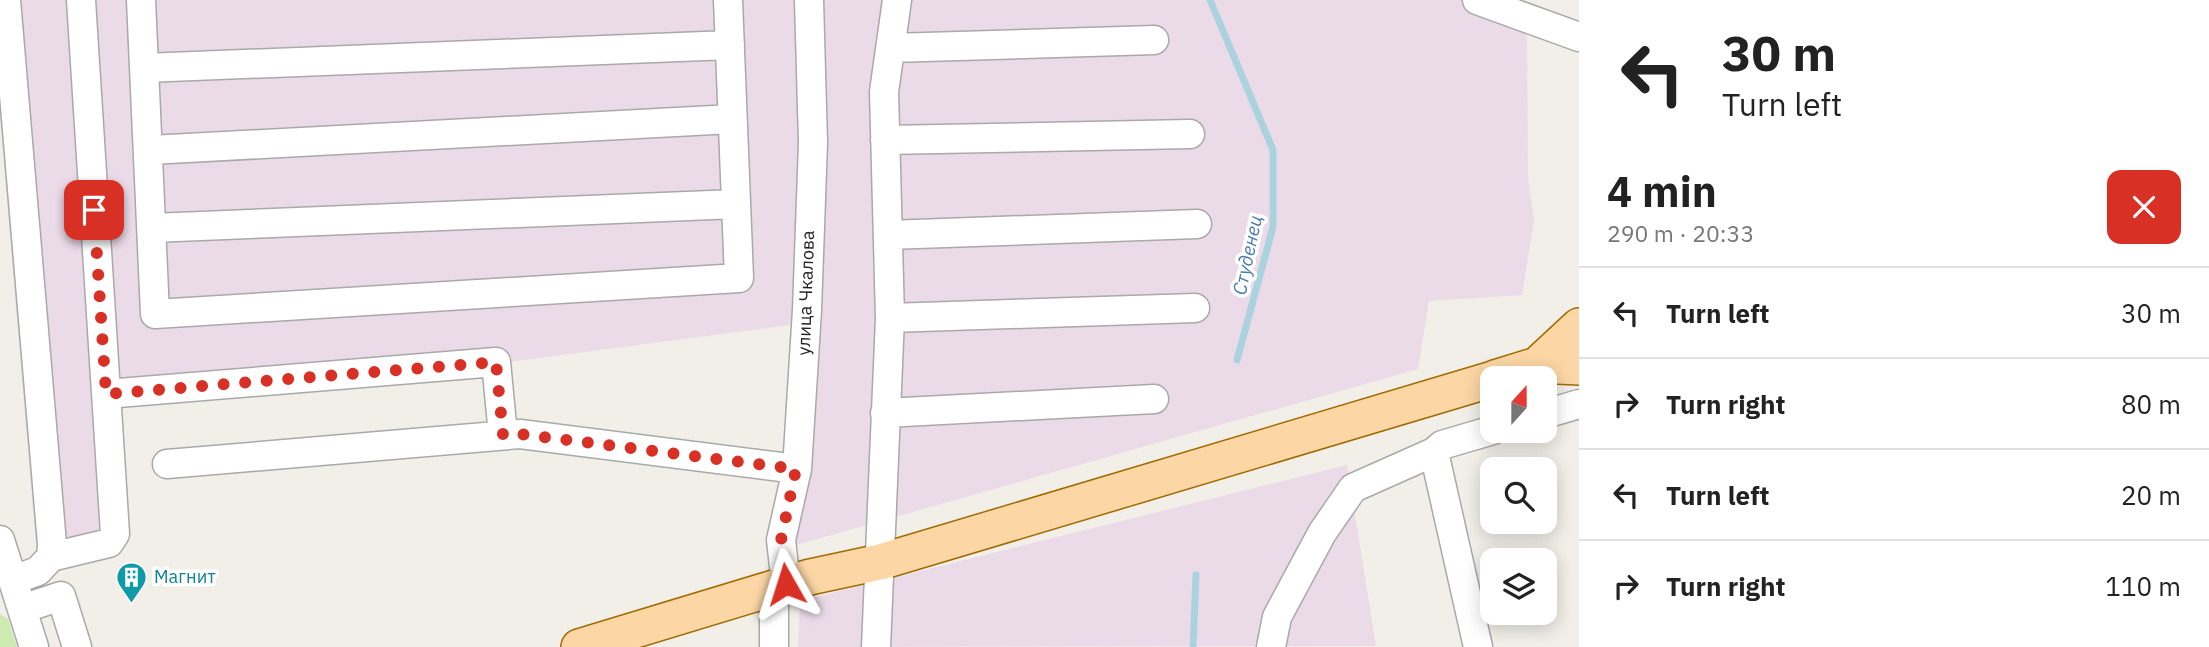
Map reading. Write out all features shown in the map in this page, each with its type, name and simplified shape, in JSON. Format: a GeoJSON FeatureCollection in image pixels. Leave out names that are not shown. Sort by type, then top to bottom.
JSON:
{"type":"FeatureCollection","features":[{"type":"Feature","properties":{"kind":"main road"},"geometry":{"type":"LineString","coordinates":[[1537,365],[1579,326]]}},
{"type":"Feature","properties":{"kind":"main road"},"geometry":{"type":"LineString","coordinates":[[1534,366],[1579,367]]}},
{"type":"Feature","properties":{"kind":"main road"},"geometry":{"type":"LineString","coordinates":[[579,647],[780,585],[880,562],[1480,382]]}},
{"type":"Feature","properties":{"kind":"street"},"geometry":{"type":"LineString","coordinates":[[6,0],[51,557]]}},
{"type":"Feature","properties":{"kind":"street"},"geometry":{"type":"LineString","coordinates":[[13,580],[38,571],[51,557],[109,543],[115,534],[81,0]]}},
{"type":"Feature","properties":{"kind":"street"},"geometry":{"type":"LineString","coordinates":[[141,0],[150,149],[155,314],[738,278],[728,0]]}},
{"type":"Feature","properties":{"kind":"street","name":"улица Чкалова"},"geometry":{"type":"LineString","coordinates":[[774,647],[781,540],[796,469],[813,143],[809,0]]}},
{"type":"Feature","properties":{"kind":"street"},"geometry":{"type":"LineString","coordinates":[[876,647],[890,318],[884,92],[897,0]]}},
{"type":"Feature","properties":{"kind":"street"},"geometry":{"type":"LineString","coordinates":[[1477,0],[1579,37]]}},
{"type":"Feature","properties":{"kind":"street"},"geometry":{"type":"LineString","coordinates":[[891,48],[1154,40]]}},
{"type":"Feature","properties":{"kind":"street"},"geometry":{"type":"LineString","coordinates":[[144,68],[730,45]]}},
{"type":"Feature","properties":{"kind":"street"},"geometry":{"type":"LineString","coordinates":[[150,149],[732,119]]}},
{"type":"Feature","properties":{"kind":"street"},"geometry":{"type":"LineString","coordinates":[[885,141],[1190,134]]}},
{"type":"Feature","properties":{"kind":"street"},"geometry":{"type":"LineString","coordinates":[[152,228],[736,204]]}},
{"type":"Feature","properties":{"kind":"street"},"geometry":{"type":"LineString","coordinates":[[888,235],[1198,224]]}},
{"type":"Feature","properties":{"kind":"street"},"geometry":{"type":"LineString","coordinates":[[890,318],[1195,308]]}},
{"type":"Feature","properties":{"kind":"street"},"geometry":{"type":"LineString","coordinates":[[106,394],[496,362],[503,435]]}},
{"type":"Feature","properties":{"kind":"street"},"geometry":{"type":"LineString","coordinates":[[885,413],[1154,399]]}},
{"type":"Feature","properties":{"kind":"street"},"geometry":{"type":"LineString","coordinates":[[1558,410],[1579,404]]}},
{"type":"Feature","properties":{"kind":"street"},"geometry":{"type":"LineString","coordinates":[[167,464],[520,434],[796,469]]}},
{"type":"Feature","properties":{"kind":"street"},"geometry":{"type":"LineString","coordinates":[[1271,647],[1277,617],[1322,533],[1353,488],[1434,452],[1442,444],[1480,434]]}},
{"type":"Feature","properties":{"kind":"street"},"geometry":{"type":"LineString","coordinates":[[1434,452],[1478,647]]}},
{"type":"Feature","properties":{"kind":"street"},"geometry":{"type":"LineString","coordinates":[[0,540],[34,647]]}},
{"type":"Feature","properties":{"kind":"street"},"geometry":{"type":"LineString","coordinates":[[22,609],[61,596],[77,647]]}},
{"type":"Feature","properties":{"kind":"shaded area"},"geometry":{"type":"Polygon","coordinates":[[[0,0],[1474,0],[1527,21],[1528,178],[1534,221],[1522,295],[1429,301],[1418,369],[782,549],[798,324],[303,389],[112,386],[117,555],[37,557],[0,117],[0,0]]]}},
{"type":"Feature","properties":{"kind":"shaded area"},"geometry":{"type":"Polygon","coordinates":[[[1347,465],[1376,646],[798,647],[800,601],[1347,465]]]}},
{"type":"Feature","properties":{"kind":"green space"},"geometry":{"type":"Polygon","coordinates":[[[0,614],[8,619],[17,647],[0,647],[0,614]]]}},
{"type":"Feature","properties":{"kind":"waterway","name":"Студенец"},"geometry":{"type":"LineString","coordinates":[[1210,0],[1273,150],[1273,227],[1237,360]]}},
{"type":"Feature","properties":{"kind":"waterway","name":"Студенец"},"geometry":{"type":"LineString","coordinates":[[1193,647],[1196,575]]}},
{"type":"Feature","properties":{"kind":"place","name":"Магнит"},"geometry":{"type":"Point","coordinates":[131,604]}},
{"type":"Feature","properties":{"kind":"route"},"geometry":{"type":"LineString","coordinates":[[94,210],[106,394],[496,362],[503,435],[520,434],[796,469],[781,540],[786,584]]}}]}
